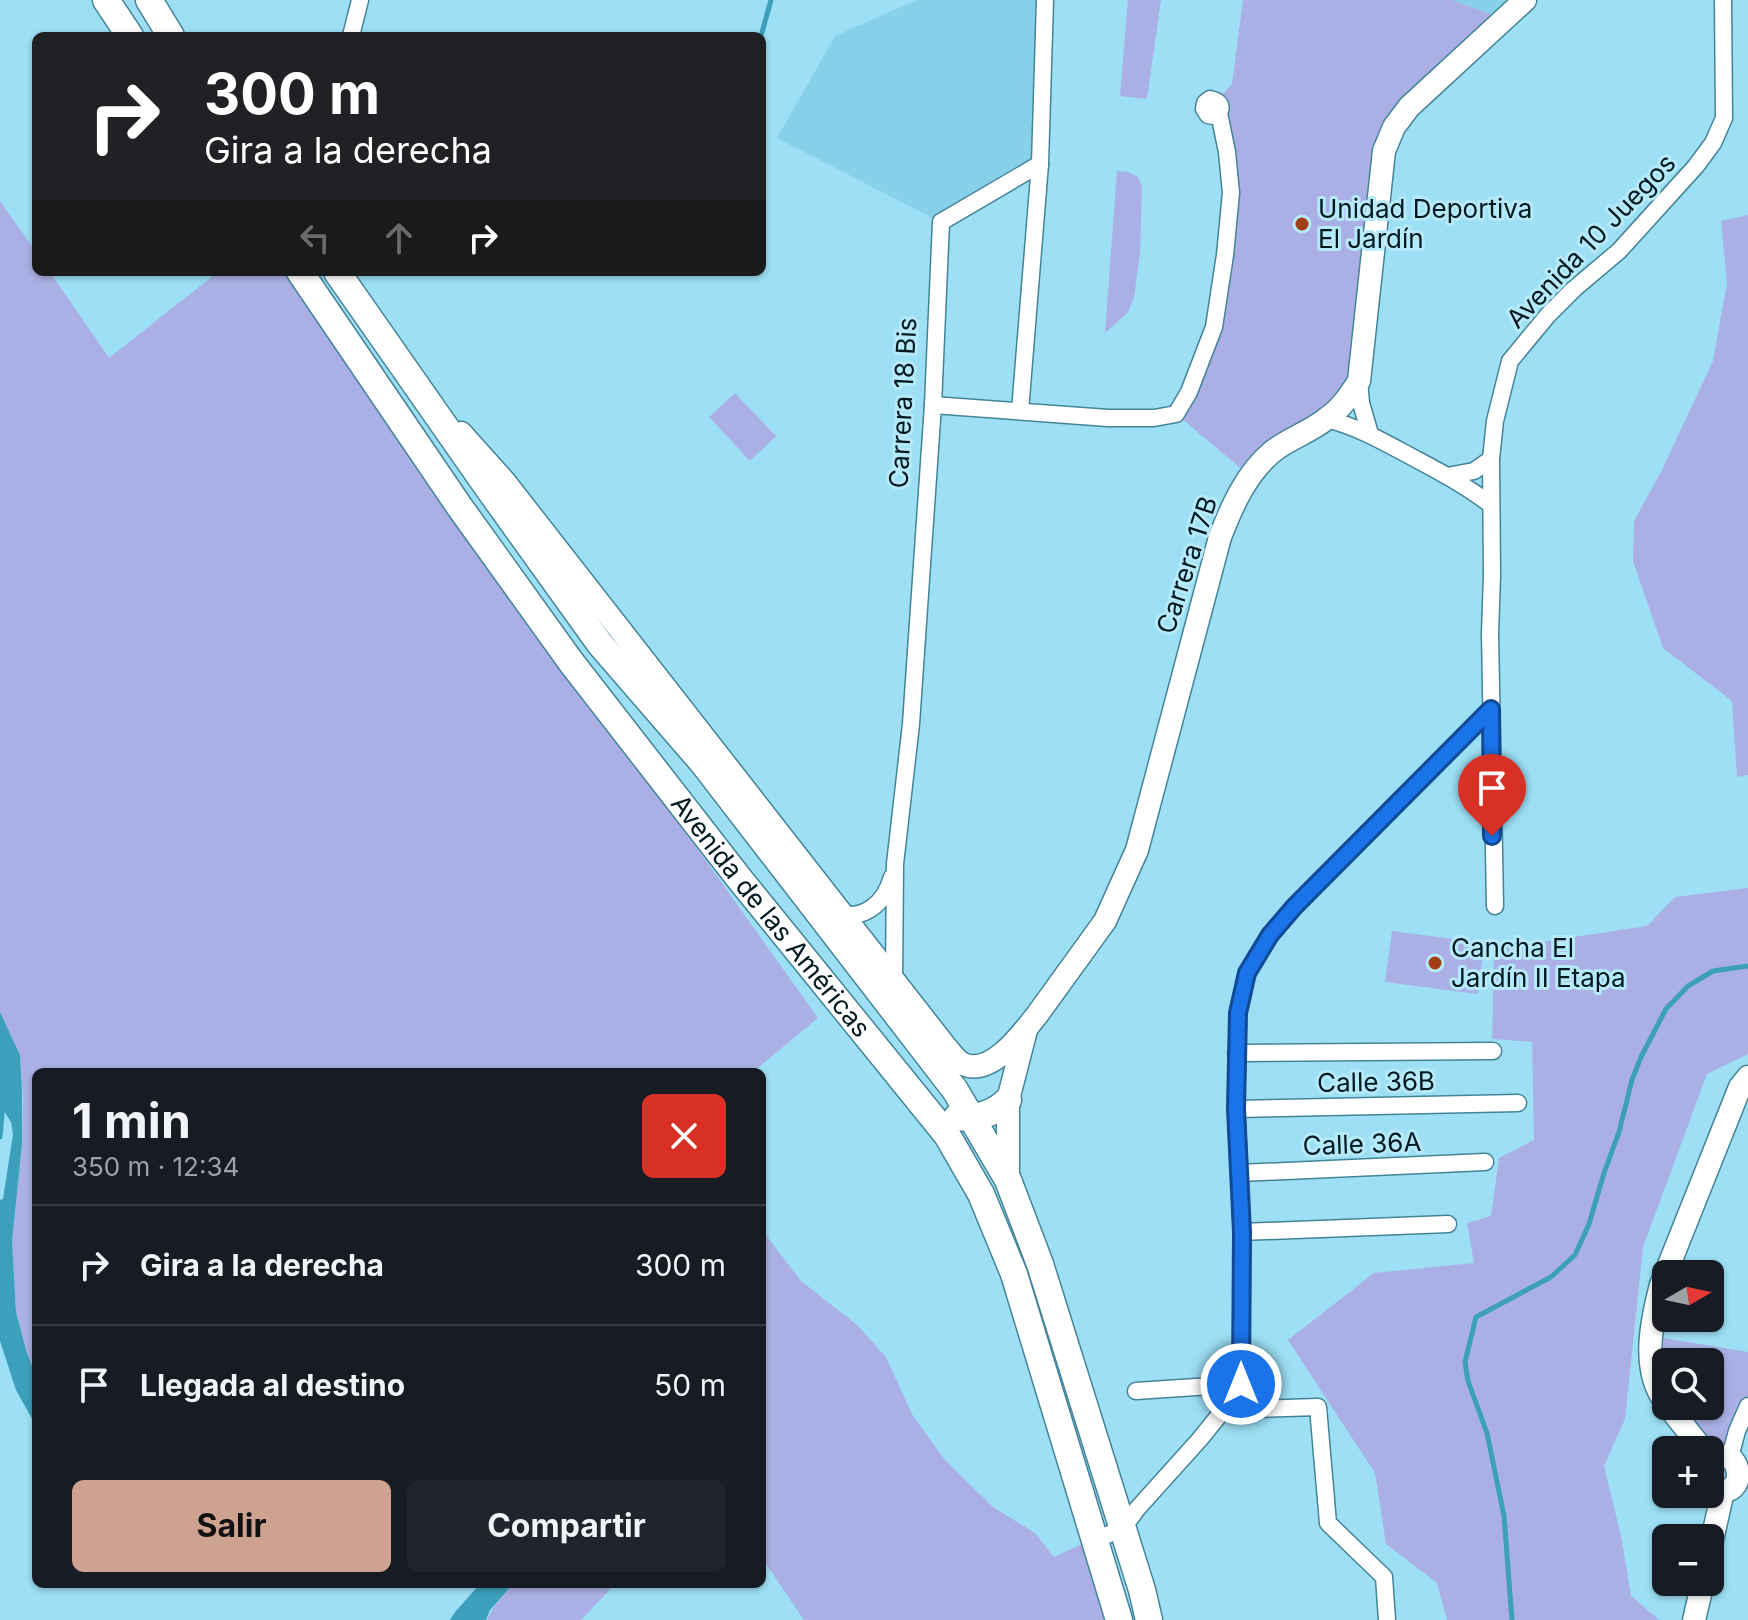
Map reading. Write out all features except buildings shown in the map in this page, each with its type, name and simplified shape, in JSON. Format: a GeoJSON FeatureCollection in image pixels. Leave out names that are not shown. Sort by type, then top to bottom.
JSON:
{"type":"FeatureCollection","features":[{"type":"Feature","properties":{"kind":"main road"},"geometry":{"type":"LineString","coordinates":[[106,0],[127,32]]}},
{"type":"Feature","properties":{"kind":"main road"},"geometry":{"type":"LineString","coordinates":[[149,0],[169,32]]}},
{"type":"Feature","properties":{"kind":"main road","name":"Avenida de las Américas"},"geometry":{"type":"LineString","coordinates":[[303,276],[476,530],[571,662],[738,877],[947,1135],[981,1194],[1014,1274],[1119,1620]]}},
{"type":"Feature","properties":{"kind":"main road","name":"Avenida de las Américas"},"geometry":{"type":"LineString","coordinates":[[340,276],[600,644],[703,763],[955,1090],[1008,1180],[1040,1264],[1149,1620]]}},
{"type":"Feature","properties":{"kind":"main road"},"geometry":{"type":"LineString","coordinates":[[651,767],[665,756],[673,755],[681,761],[760,859],[812,906]]}},
{"type":"Feature","properties":{"kind":"main road"},"geometry":{"type":"LineString","coordinates":[[870,1039],[893,1053],[938,1107],[954,1117],[971,1118],[989,1113],[1008,1100]]}},
{"type":"Feature","properties":{"kind":"street"},"geometry":{"type":"LineString","coordinates":[[352,32],[360,0]]}},
{"type":"Feature","properties":{"kind":"street"},"geometry":{"type":"LineString","coordinates":[[1020,411],[1040,164],[1045,0]]}},
{"type":"Feature","properties":{"kind":"street"},"geometry":{"type":"LineString","coordinates":[[1370,434],[1361,403],[1359,381],[1384,151],[1394,127],[1409,107],[1525,0]]}},
{"type":"Feature","properties":{"kind":"street","name":"Avenida 10 Juegos"},"geometry":{"type":"LineString","coordinates":[[1495,906],[1491,459],[1495,421],[1510,361],[1548,315],[1619,251],[1713,143],[1724,118],[1723,0]]}},
{"type":"Feature","properties":{"kind":"street"},"geometry":{"type":"LineString","coordinates":[[933,405],[1108,418],[1154,418],[1176,414],[1189,392],[1214,327],[1225,255],[1231,193],[1219,113]]}},
{"type":"Feature","properties":{"kind":"street","name":"Carrera 18 Bis"},"geometry":{"type":"LineString","coordinates":[[898,1015],[893,979],[895,864],[911,724],[933,405],[941,222],[1040,164]]}},
{"type":"Feature","properties":{"kind":"street","name":"Carrera 17B"},"geometry":{"type":"LineString","coordinates":[[893,979],[962,1064],[982,1066],[994,1061],[1027,1029],[1105,921],[1137,850],[1220,537],[1232,505],[1250,476],[1273,452],[1327,419],[1344,403],[1359,381]]}},
{"type":"Feature","properties":{"kind":"street"},"geometry":{"type":"LineString","coordinates":[[424,395],[504,481],[893,979]]}},
{"type":"Feature","properties":{"kind":"street"},"geometry":{"type":"LineString","coordinates":[[1327,419],[1370,434],[1471,489],[1491,505]]}},
{"type":"Feature","properties":{"kind":"street"},"geometry":{"type":"LineString","coordinates":[[1447,476],[1474,471],[1491,459]]}},
{"type":"Feature","properties":{"kind":"street"},"geometry":{"type":"LineString","coordinates":[[1096,1540],[1123,1528],[1200,1439],[1241,1384],[1242,1232],[1236,1053],[1238,1013],[1247,973],[1270,935],[1356,842],[1491,709]]}},
{"type":"Feature","properties":{"kind":"street","name":"Carrera 18 Bis"},"geometry":{"type":"LineString","coordinates":[[843,915],[860,915],[878,903],[890,885],[895,864]]}},
{"type":"Feature","properties":{"kind":"street"},"geometry":{"type":"LineString","coordinates":[[812,906],[843,915]]}},
{"type":"Feature","properties":{"kind":"street","name":"Carrera 17B"},"geometry":{"type":"LineString","coordinates":[[1008,1180],[1008,1100],[1027,1029]]}},
{"type":"Feature","properties":{"kind":"street"},"geometry":{"type":"LineString","coordinates":[[1236,1053],[1493,1051]]}},
{"type":"Feature","properties":{"kind":"street"},"geometry":{"type":"LineString","coordinates":[[1652,1368],[1651,1336],[1661,1285],[1740,1087],[1748,1077]]}},
{"type":"Feature","properties":{"kind":"street","name":"Calle 36B"},"geometry":{"type":"LineString","coordinates":[[1236,1109],[1518,1103]]}},
{"type":"Feature","properties":{"kind":"street","name":"Calle 36A"},"geometry":{"type":"LineString","coordinates":[[1240,1173],[1485,1162]]}},
{"type":"Feature","properties":{"kind":"street"},"geometry":{"type":"LineString","coordinates":[[1242,1232],[1448,1224]]}},
{"type":"Feature","properties":{"kind":"street"},"geometry":{"type":"LineString","coordinates":[[1136,1391],[1241,1384]]}},
{"type":"Feature","properties":{"kind":"street"},"geometry":{"type":"LineString","coordinates":[[1724,1445],[1737,1431],[1748,1406]]}},
{"type":"Feature","properties":{"kind":"street"},"geometry":{"type":"LineString","coordinates":[[1225,1408],[1318,1407],[1328,1523],[1384,1577],[1387,1620]]}},
{"type":"Feature","properties":{"kind":"street"},"geometry":{"type":"LineString","coordinates":[[1680,1420],[1694,1436]]}},
{"type":"Feature","properties":{"kind":"street"},"geometry":{"type":"LineString","coordinates":[[1724,1460],[1740,1465],[1741,1472],[1737,1486],[1724,1489]]}},
{"type":"Feature","properties":{"kind":"street"},"geometry":{"type":"LineString","coordinates":[[1694,1620],[1700,1596]]}},
{"type":"Feature","properties":{"kind":"shaded area"},"geometry":{"type":"Polygon","coordinates":[[[917,0],[1045,0],[1040,164],[941,222],[777,138],[835,36],[917,0]]]}},
{"type":"Feature","properties":{"kind":"shaded area"},"geometry":{"type":"Polygon","coordinates":[[[1128,0],[1161,0],[1147,99],[1120,96],[1128,0]]]}},
{"type":"Feature","properties":{"kind":"shaded area","name":"Unidad Deportiva El Jardín"},"geometry":{"type":"Polygon","coordinates":[[[1243,0],[1452,0],[1505,19],[1394,127],[1359,381],[1250,476],[1176,414],[1214,327],[1231,193],[1217,100],[1232,84],[1243,0]]]}},
{"type":"Feature","properties":{"kind":"shaded area"},"geometry":{"type":"Polygon","coordinates":[[[1452,0],[1525,0],[1505,19],[1452,0]]]}},
{"type":"Feature","properties":{"kind":"shaded area"},"geometry":{"type":"Polygon","coordinates":[[[1117,171],[1138,177],[1142,187],[1140,252],[1134,298],[1128,312],[1105,333],[1117,171]]]}},
{"type":"Feature","properties":{"kind":"shaded area"},"geometry":{"type":"Polygon","coordinates":[[[0,201],[32,246],[32,276],[53,276],[109,358],[213,276],[299,276],[578,687],[818,1018],[758,1068],[32,1068],[32,1367],[16,1312],[12,1241],[22,1144],[20,1055],[0,1012],[0,201]]]}},
{"type":"Feature","properties":{"kind":"shaded area"},"geometry":{"type":"Polygon","coordinates":[[[1748,215],[1748,775],[1737,777],[1732,701],[1663,648],[1633,561],[1634,521],[1661,472],[1713,361],[1727,283],[1721,221],[1748,215]]]}},
{"type":"Feature","properties":{"kind":"shaded area"},"geometry":{"type":"Polygon","coordinates":[[[735,393],[776,436],[750,461],[709,417],[735,393]]]}},
{"type":"Feature","properties":{"kind":"shaded area"},"geometry":{"type":"Polygon","coordinates":[[[1748,888],[1748,1054],[1707,1074],[1643,1247],[1625,1419],[1604,1466],[1621,1536],[1631,1596],[1659,1620],[1447,1620],[1437,1583],[1386,1544],[1375,1473],[1288,1340],[1374,1273],[1474,1263],[1467,1223],[1491,1216],[1499,1158],[1534,1140],[1532,1042],[1492,1039],[1494,949],[1647,926],[1675,897],[1748,888]]]}},
{"type":"Feature","properties":{"kind":"shaded area","name":"Cancha El Jardín II Etapa"},"geometry":{"type":"Polygon","coordinates":[[[1392,931],[1484,943],[1478,994],[1385,982],[1392,931]]]}},
{"type":"Feature","properties":{"kind":"shaded area"},"geometry":{"type":"Polygon","coordinates":[[[0,1012],[20,1055],[22,1144],[12,1241],[16,1312],[32,1366],[32,1419],[16,1390],[0,1341],[0,1200],[3,1199],[13,1134],[11,1122],[2,1108],[0,1111],[0,1012]]]}},
{"type":"Feature","properties":{"kind":"shaded area"},"geometry":{"type":"Polygon","coordinates":[[[766,1235],[801,1281],[857,1325],[886,1357],[912,1414],[944,1459],[993,1507],[1035,1533],[1054,1557],[1082,1544],[1096,1583],[1104,1620],[804,1620],[766,1564],[766,1235]]]}},
{"type":"Feature","properties":{"kind":"shaded area"},"geometry":{"type":"Polygon","coordinates":[[[1651,1336],[1724,1348],[1654,1348],[1651,1336]]]}},
{"type":"Feature","properties":{"kind":"shaded area"},"geometry":{"type":"Polygon","coordinates":[[[1724,1348],[1748,1352],[1748,1406],[1737,1431],[1724,1448],[1724,1436],[1698,1436],[1682,1420],[1724,1420],[1724,1348]]]}},
{"type":"Feature","properties":{"kind":"shaded area"},"geometry":{"type":"Polygon","coordinates":[[[476,1588],[509,1588],[490,1610],[486,1620],[450,1620],[476,1588]]]}},
{"type":"Feature","properties":{"kind":"shaded area"},"geometry":{"type":"Polygon","coordinates":[[[510,1588],[611,1588],[581,1620],[487,1620],[510,1588]]]}},
{"type":"Feature","properties":{"kind":"waterway"},"geometry":{"type":"LineString","coordinates":[[762,32],[771,0]]}},
{"type":"Feature","properties":{"kind":"waterway"},"geometry":{"type":"LineString","coordinates":[[1512,1620],[1504,1516],[1487,1433],[1468,1381],[1465,1362],[1476,1317],[1551,1277],[1575,1255],[1589,1224],[1619,1132],[1632,1080],[1666,1009],[1688,986],[1713,971],[1748,966]]}},
{"type":"Feature","properties":{"kind":"waterway"},"geometry":{"type":"LineString","coordinates":[[0,1137],[3,1102]]}},
{"type":"Feature","properties":{"kind":"place","name":"Unidad Deportiva El Jardín"},"geometry":{"type":"Point","coordinates":[1302,224]}},
{"type":"Feature","properties":{"kind":"place","name":"Cancha El Jardín II Etapa"},"geometry":{"type":"Point","coordinates":[1435,963]}},
{"type":"Feature","properties":{"kind":"route"},"geometry":{"type":"LineString","coordinates":[[1241,1384],[1242,1232],[1236,1053],[1238,1013],[1247,973],[1270,935],[1294,907],[1491,709],[1492,836]]}}]}
